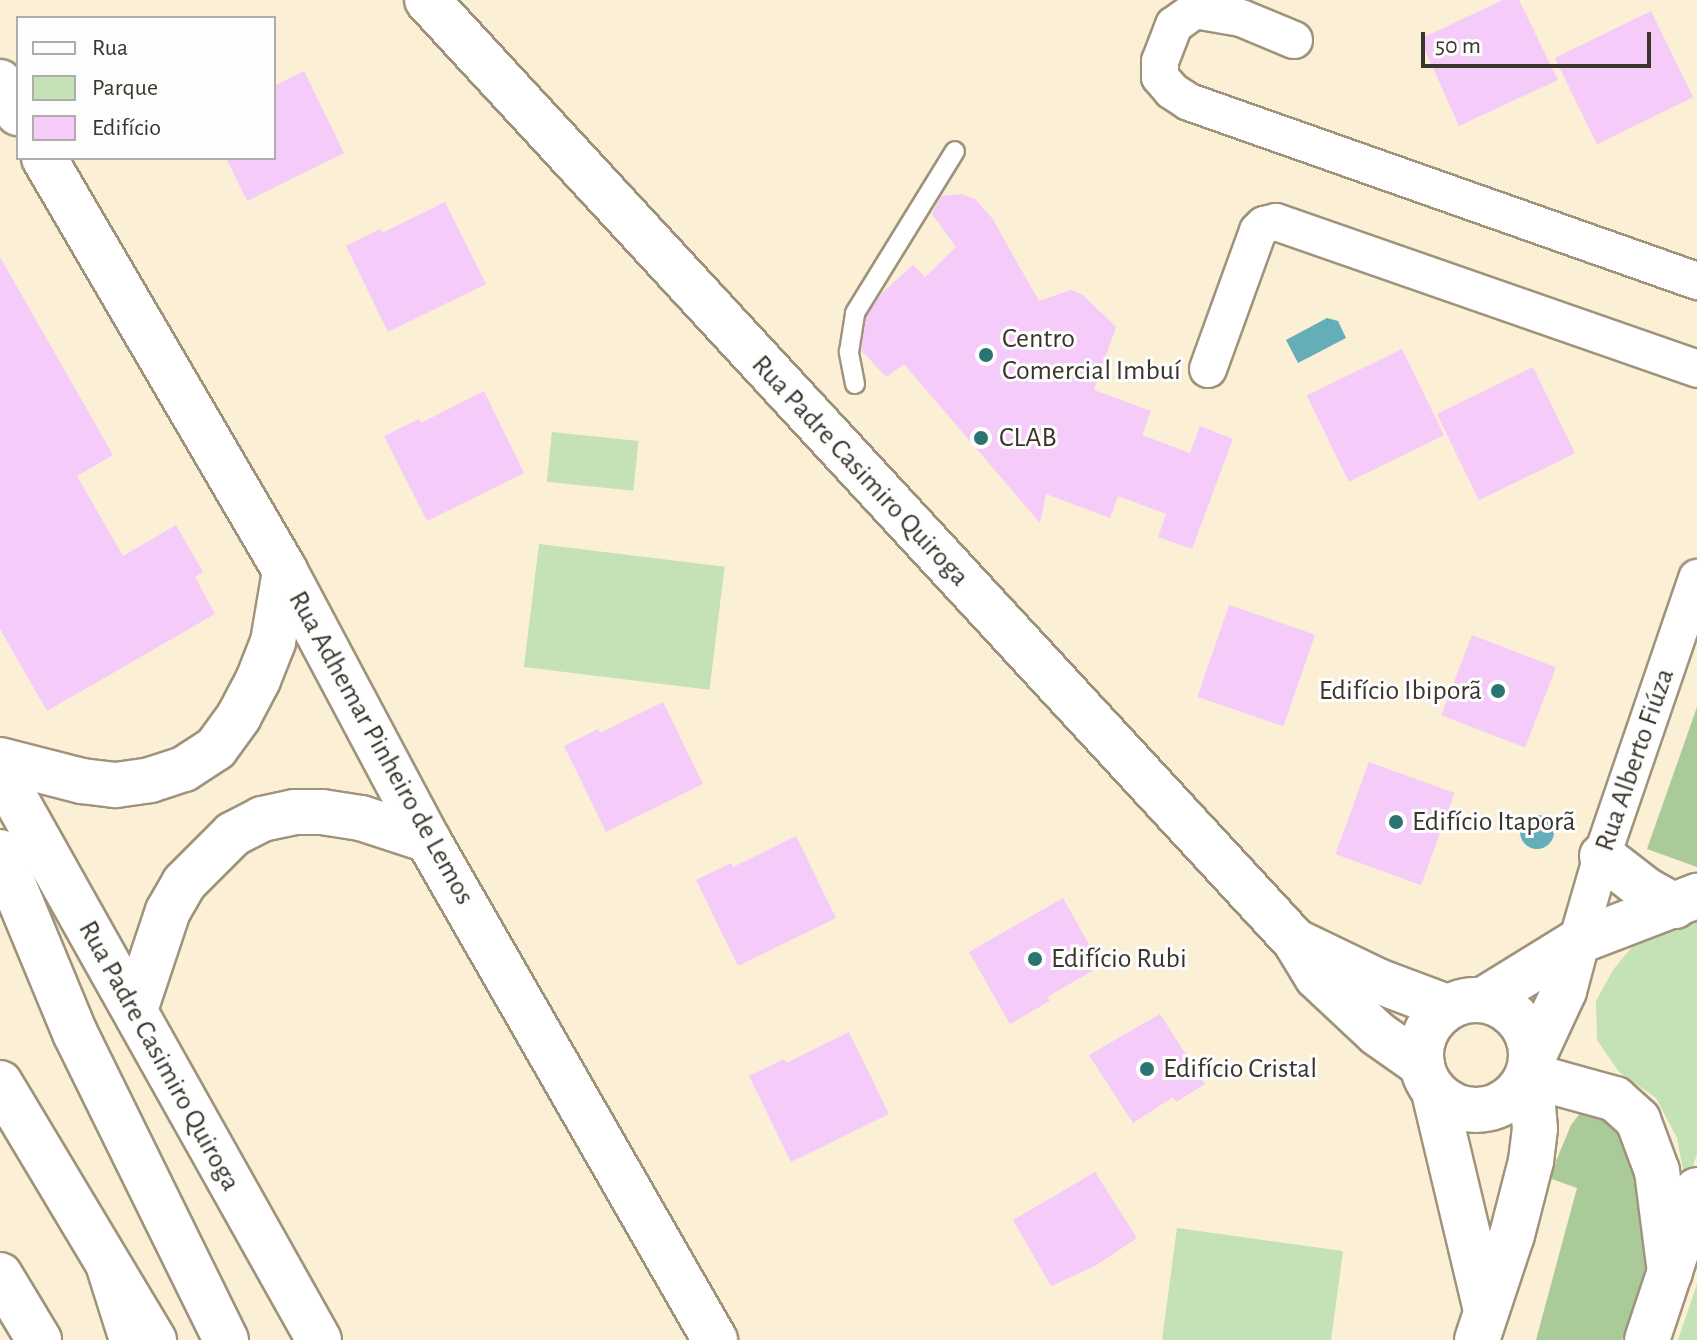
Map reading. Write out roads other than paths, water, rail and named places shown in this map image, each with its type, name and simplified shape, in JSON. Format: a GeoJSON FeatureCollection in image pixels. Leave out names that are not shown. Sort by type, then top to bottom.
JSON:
{"type":"FeatureCollection","features":[{"type":"Feature","properties":{"kind":"main road","name":"Rua Padre Casimiro Quiroga"},"geometry":{"type":"LineString","coordinates":[[427,0],[1295,941],[1317,977],[1428,1078]]}},
{"type":"Feature","properties":{"kind":"main road"},"geometry":{"type":"LineString","coordinates":[[0,82],[16,110]]}},
{"type":"Feature","properties":{"kind":"main road","name":"Rua Adhemar Pinheiro de Lemos"},"geometry":{"type":"LineString","coordinates":[[45,160],[285,571],[428,840],[715,1340]]}},
{"type":"Feature","properties":{"kind":"main road"},"geometry":{"type":"LineString","coordinates":[[0,760],[82,781],[116,785],[150,780],[184,769],[216,748],[239,716],[273,642],[285,571]]}},
{"type":"Feature","properties":{"kind":"main road","name":"Rua Padre Casimiro Quiroga"},"geometry":{"type":"LineString","coordinates":[[0,771],[319,1340]]}},
{"type":"Feature","properties":{"kind":"main road"},"geometry":{"type":"LineString","coordinates":[[135,1010],[168,911],[184,883],[233,834],[262,819],[294,812],[322,812],[361,818],[428,840]]}},
{"type":"Feature","properties":{"kind":"main road"},"geometry":{"type":"LineString","coordinates":[[0,852],[75,1033],[226,1340]]}},
{"type":"Feature","properties":{"kind":"main road"},"geometry":{"type":"LineString","coordinates":[[1602,856],[1646,890],[1686,901]]}},
{"type":"Feature","properties":{"kind":"main road"},"geometry":{"type":"LineString","coordinates":[[1482,1327],[1428,1078],[1426,1032],[1465,1004],[1577,942],[1686,901]]}},
{"type":"Feature","properties":{"kind":"main road","name":"Rua Padre Casimiro Quiroga"},"geometry":{"type":"LineString","coordinates":[[1295,941],[1378,981],[1465,1004]]}},
{"type":"Feature","properties":{"kind":"main road","name":"Rua Alberto Fiúza"},"geometry":{"type":"LineString","coordinates":[[1528,1074],[1564,991],[1577,942]]}},
{"type":"Feature","properties":{"kind":"main road"},"geometry":{"type":"LineString","coordinates":[[1465,1004],[1499,1005],[1525,1028],[1535,1129],[1531,1161],[1482,1327]]}},
{"type":"Feature","properties":{"kind":"main road"},"geometry":{"type":"LineString","coordinates":[[1428,1078],[1459,1109],[1489,1109],[1503,1104],[1528,1074]]}},
{"type":"Feature","properties":{"kind":"main road"},"geometry":{"type":"LineString","coordinates":[[1528,1074],[1615,1099],[1638,1120],[1657,1171],[1670,1272]]}},
{"type":"Feature","properties":{"kind":"main road"},"geometry":{"type":"LineString","coordinates":[[0,1083],[154,1340]]}},
{"type":"Feature","properties":{"kind":"main road"},"geometry":{"type":"LineString","coordinates":[[1647,1340],[1697,1190]]}},
{"type":"Feature","properties":{"kind":"main road"},"geometry":{"type":"LineString","coordinates":[[109,1267],[132,1340]]}},
{"type":"Feature","properties":{"kind":"main road"},"geometry":{"type":"LineString","coordinates":[[0,1275],[39,1340]]}},
{"type":"Feature","properties":{"kind":"street"},"geometry":{"type":"LineString","coordinates":[[1294,40],[1241,18],[1195,10],[1174,25],[1160,61],[1160,77],[1189,102],[1697,281]]}},
{"type":"Feature","properties":{"kind":"street"},"geometry":{"type":"LineString","coordinates":[[1208,369],[1258,231],[1264,225],[1276,222],[1697,369]]}},
{"type":"Feature","properties":{"kind":"street","name":"Rua Alberto Fiúza"},"geometry":{"type":"LineString","coordinates":[[1577,942],[1602,856],[1697,578]]}},
{"type":"Feature","properties":{"kind":"lane"},"geometry":{"type":"LineString","coordinates":[[855,384],[849,352],[855,313],[955,151]]}},
{"type":"Feature","properties":{"kind":"water"},"geometry":{"type":"Polygon","coordinates":[[[1327,318],[1338,321],[1346,338],[1298,363],[1286,340],[1327,318]]]}},
{"type":"Feature","properties":{"kind":"water"},"geometry":{"type":"Polygon","coordinates":[[[1537,815],[1549,820],[1554,832],[1549,844],[1537,849],[1525,844],[1520,832],[1525,820],[1537,815]]]}},
{"type":"Feature","properties":{"kind":"place","name":"Centro Comercial Imbuí"},"geometry":{"type":"Point","coordinates":[986,355]}},
{"type":"Feature","properties":{"kind":"place","name":"CLAB"},"geometry":{"type":"Point","coordinates":[981,438]}},
{"type":"Feature","properties":{"kind":"place","name":"Edifício Ibiporã"},"geometry":{"type":"Point","coordinates":[1498,691]}},
{"type":"Feature","properties":{"kind":"place","name":"Edifício Itaporã"},"geometry":{"type":"Point","coordinates":[1396,822]}},
{"type":"Feature","properties":{"kind":"place","name":"Edifício Rubi"},"geometry":{"type":"Point","coordinates":[1035,959]}},
{"type":"Feature","properties":{"kind":"place","name":"Edifício Cristal"},"geometry":{"type":"Point","coordinates":[1147,1069]}}]}
